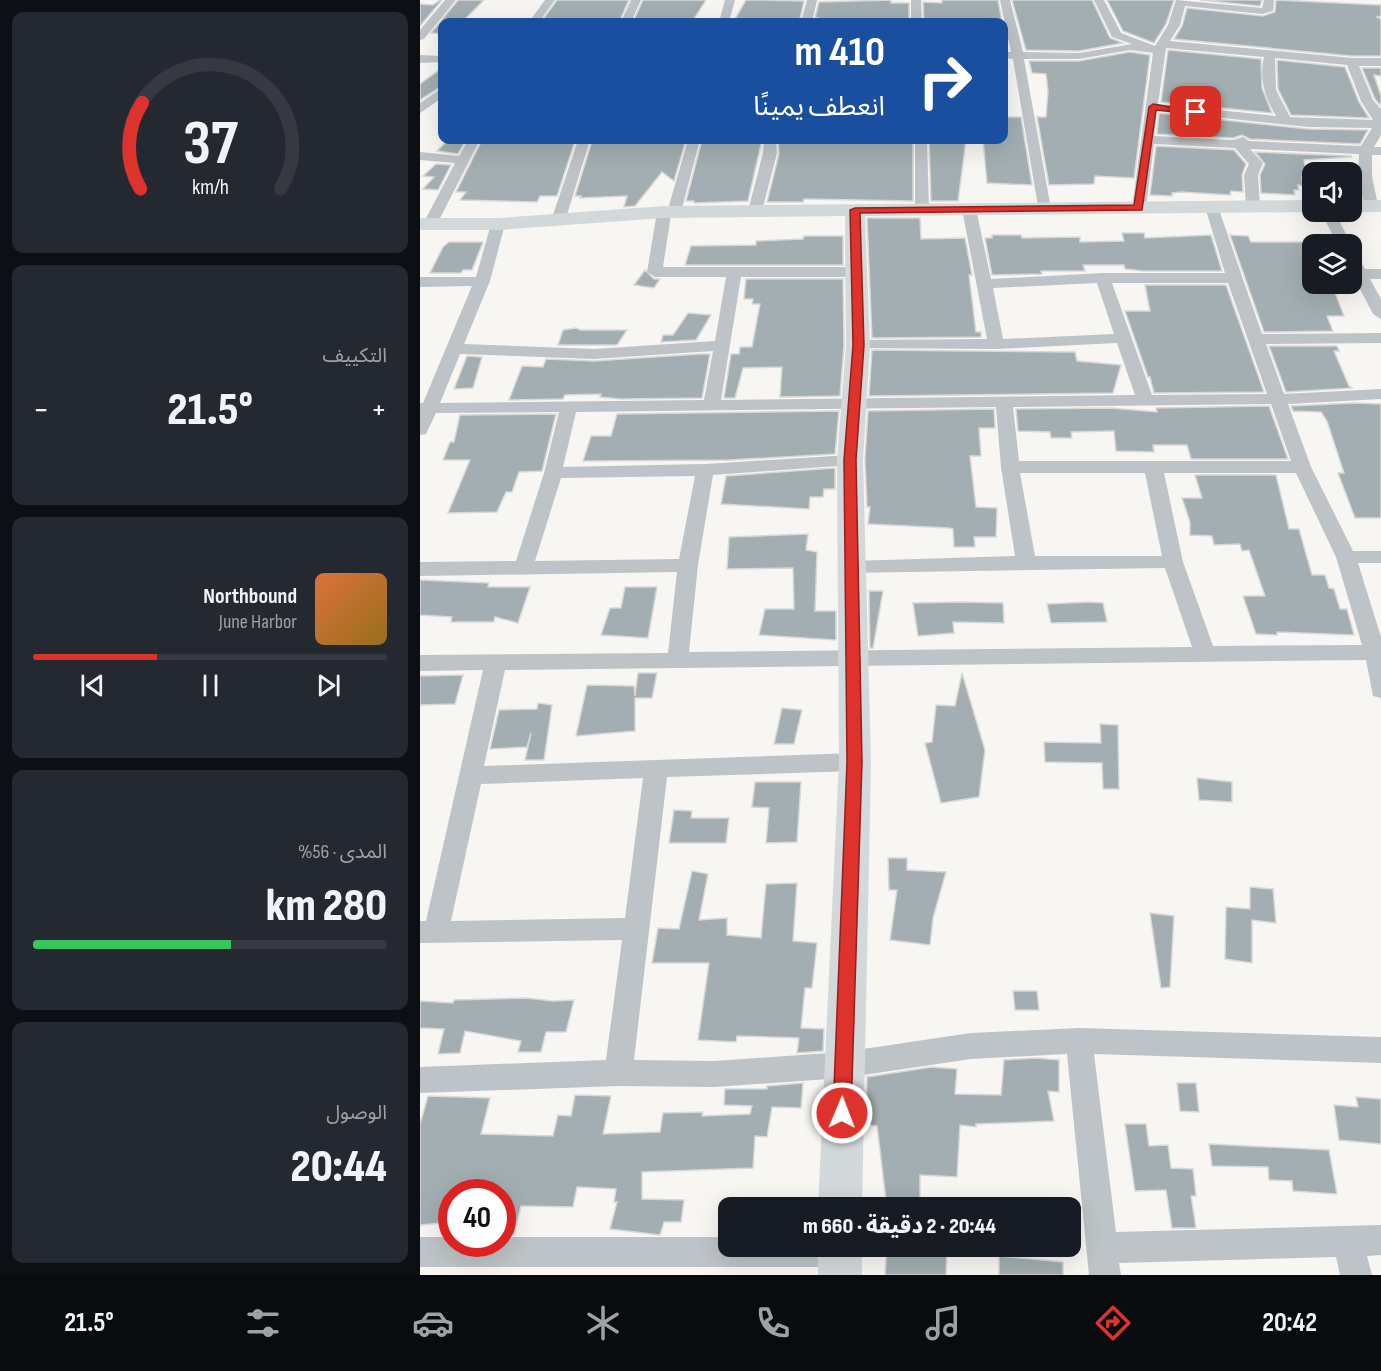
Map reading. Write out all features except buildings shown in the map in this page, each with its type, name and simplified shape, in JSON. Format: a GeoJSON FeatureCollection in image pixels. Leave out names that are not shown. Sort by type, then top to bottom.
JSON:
{"type":"FeatureCollection","features":[{"type":"Feature","properties":{"kind":"street"},"geometry":{"type":"LineString","coordinates":[[440,18],[451,0]]}},
{"type":"Feature","properties":{"kind":"street"},"geometry":{"type":"LineString","coordinates":[[537,18],[550,0]]}},
{"type":"Feature","properties":{"kind":"street"},"geometry":{"type":"LineString","coordinates":[[628,18],[636,0]]}},
{"type":"Feature","properties":{"kind":"street"},"geometry":{"type":"LineString","coordinates":[[725,18],[730,0]]}},
{"type":"Feature","properties":{"kind":"street"},"geometry":{"type":"LineString","coordinates":[[808,18],[812,0]]}},
{"type":"Feature","properties":{"kind":"street"},"geometry":{"type":"LineString","coordinates":[[916,0],[917,18]]}},
{"type":"Feature","properties":{"kind":"street"},"geometry":{"type":"LineString","coordinates":[[1005,0],[1018,55],[1044,209]]}},
{"type":"Feature","properties":{"kind":"street"},"geometry":{"type":"LineString","coordinates":[[1099,0],[1116,35],[1160,48]]}},
{"type":"Feature","properties":{"kind":"street"},"geometry":{"type":"LineString","coordinates":[[1139,208],[1160,48],[1174,25],[1181,1],[1262,11],[1269,9],[1269,0]]}},
{"type":"Feature","properties":{"kind":"street"},"geometry":{"type":"LineString","coordinates":[[420,19],[438,22]]}},
{"type":"Feature","properties":{"kind":"street"},"geometry":{"type":"LineString","coordinates":[[420,37],[438,22]]}},
{"type":"Feature","properties":{"kind":"street"},"geometry":{"type":"LineString","coordinates":[[1008,55],[1078,56],[1130,47],[1381,62]]}},
{"type":"Feature","properties":{"kind":"street"},"geometry":{"type":"LineString","coordinates":[[1270,55],[1266,81],[1274,104],[1286,121]]}},
{"type":"Feature","properties":{"kind":"street"},"geometry":{"type":"LineString","coordinates":[[420,59],[438,59]]}},
{"type":"Feature","properties":{"kind":"street"},"geometry":{"type":"LineString","coordinates":[[1352,62],[1367,101],[1375,109],[1381,124]]}},
{"type":"Feature","properties":{"kind":"street"},"geometry":{"type":"LineString","coordinates":[[420,109],[438,96]]}},
{"type":"Feature","properties":{"kind":"street"},"geometry":{"type":"LineString","coordinates":[[1153,107],[1286,121],[1381,124]]}},
{"type":"Feature","properties":{"kind":"street"},"geometry":{"type":"LineString","coordinates":[[1237,143],[1258,136],[1256,118]]}},
{"type":"Feature","properties":{"kind":"street"},"geometry":{"type":"LineString","coordinates":[[1368,206],[1365,176],[1366,149],[1381,124]]}},
{"type":"Feature","properties":{"kind":"street"},"geometry":{"type":"LineString","coordinates":[[1147,140],[1237,143],[1340,151],[1366,149],[1381,151]]}},
{"type":"Feature","properties":{"kind":"street"},"geometry":{"type":"LineString","coordinates":[[1237,143],[1256,164],[1251,175],[1253,207]]}},
{"type":"Feature","properties":{"kind":"street"},"geometry":{"type":"LineString","coordinates":[[425,224],[472,144]]}},
{"type":"Feature","properties":{"kind":"street"},"geometry":{"type":"LineString","coordinates":[[558,221],[583,144]]}},
{"type":"Feature","properties":{"kind":"street"},"geometry":{"type":"LineString","coordinates":[[693,144],[669,212],[656,272],[856,272]]}},
{"type":"Feature","properties":{"kind":"street"},"geometry":{"type":"LineString","coordinates":[[755,211],[770,153],[770,144]]}},
{"type":"Feature","properties":{"kind":"street"},"geometry":{"type":"LineString","coordinates":[[921,144],[922,210]]}},
{"type":"Feature","properties":{"kind":"street"},"geometry":{"type":"LineString","coordinates":[[420,156],[463,160]]}},
{"type":"Feature","properties":{"kind":"street"},"geometry":{"type":"LineString","coordinates":[[425,224],[498,224],[669,212],[1302,206]]}},
{"type":"Feature","properties":{"kind":"street"},"geometry":{"type":"LineString","coordinates":[[1212,207],[1234,278],[1258,339],[1302,467],[1346,557],[1378,652],[1381,690]]}},
{"type":"Feature","properties":{"kind":"street"},"geometry":{"type":"LineString","coordinates":[[969,209],[996,344]]}},
{"type":"Feature","properties":{"kind":"street"},"geometry":{"type":"LineString","coordinates":[[840,1197],[855,762],[850,460],[858,345],[855,210]]}},
{"type":"Feature","properties":{"kind":"street"},"geometry":{"type":"LineString","coordinates":[[420,430],[425,408],[455,349],[482,281],[498,224]]}},
{"type":"Feature","properties":{"kind":"street"},"geometry":{"type":"LineString","coordinates":[[712,405],[734,272]]}},
{"type":"Feature","properties":{"kind":"street"},"geometry":{"type":"LineString","coordinates":[[1362,274],[1381,274]]}},
{"type":"Feature","properties":{"kind":"street"},"geometry":{"type":"LineString","coordinates":[[985,284],[1103,278],[1234,278]]}},
{"type":"Feature","properties":{"kind":"street"},"geometry":{"type":"LineString","coordinates":[[1103,278],[1145,400]]}},
{"type":"Feature","properties":{"kind":"street"},"geometry":{"type":"LineString","coordinates":[[1362,279],[1381,314]]}},
{"type":"Feature","properties":{"kind":"street"},"geometry":{"type":"LineString","coordinates":[[420,282],[482,281]]}},
{"type":"Feature","properties":{"kind":"street"},"geometry":{"type":"LineString","coordinates":[[858,345],[996,344],[1122,338]]}},
{"type":"Feature","properties":{"kind":"street"},"geometry":{"type":"LineString","coordinates":[[1258,339],[1381,338]]}},
{"type":"Feature","properties":{"kind":"street"},"geometry":{"type":"LineString","coordinates":[[455,349],[594,354],[722,345]]}},
{"type":"Feature","properties":{"kind":"street"},"geometry":{"type":"LineString","coordinates":[[425,408],[1277,399],[1381,394]]}},
{"type":"Feature","properties":{"kind":"street"},"geometry":{"type":"LineString","coordinates":[[1004,402],[1010,467],[1026,562]]}},
{"type":"Feature","properties":{"kind":"street"},"geometry":{"type":"LineString","coordinates":[[523,569],[553,473],[569,405]]}},
{"type":"Feature","properties":{"kind":"street"},"geometry":{"type":"LineString","coordinates":[[553,473],[705,470],[850,460]]}},
{"type":"Feature","properties":{"kind":"street"},"geometry":{"type":"LineString","coordinates":[[1153,466],[1173,562],[1204,652]]}},
{"type":"Feature","properties":{"kind":"street"},"geometry":{"type":"LineString","coordinates":[[1010,467],[1302,467]]}},
{"type":"Feature","properties":{"kind":"street"},"geometry":{"type":"LineString","coordinates":[[678,659],[688,565],[705,470]]}},
{"type":"Feature","properties":{"kind":"street"},"geometry":{"type":"LineString","coordinates":[[1346,557],[1381,557]]}},
{"type":"Feature","properties":{"kind":"street"},"geometry":{"type":"LineString","coordinates":[[852,568],[1026,562],[1173,562]]}},
{"type":"Feature","properties":{"kind":"street"},"geometry":{"type":"LineString","coordinates":[[420,569],[688,565]]}},
{"type":"Feature","properties":{"kind":"street"},"geometry":{"type":"LineString","coordinates":[[420,663],[1204,652],[1378,652]]}},
{"type":"Feature","properties":{"kind":"street"},"geometry":{"type":"LineString","coordinates":[[496,662],[470,775],[428,932],[635,929]]}},
{"type":"Feature","properties":{"kind":"street"},"geometry":{"type":"LineString","coordinates":[[470,775],[855,762]]}},
{"type":"Feature","properties":{"kind":"street"},"geometry":{"type":"LineString","coordinates":[[618,1073],[656,770]]}},
{"type":"Feature","properties":{"kind":"street"},"geometry":{"type":"LineString","coordinates":[[1079,1041],[1104,1262],[1381,1240]]}},
{"type":"Feature","properties":{"kind":"street"},"geometry":{"type":"LineString","coordinates":[[420,1080],[618,1073],[714,1074],[843,1065],[970,1046],[1079,1041],[1381,1050]]}},
{"type":"Feature","properties":{"kind":"street"},"geometry":{"type":"LineString","coordinates":[[1348,1241],[1356,1275]]}},
{"type":"Feature","properties":{"kind":"street"},"geometry":{"type":"LineString","coordinates":[[420,1252],[840,1258]]}},
{"type":"Feature","properties":{"kind":"route"},"geometry":{"type":"LineString","coordinates":[[842,1113],[855,762],[850,460],[858,345],[855,210],[1139,208],[1153,107],[1196,112]]}}]}
